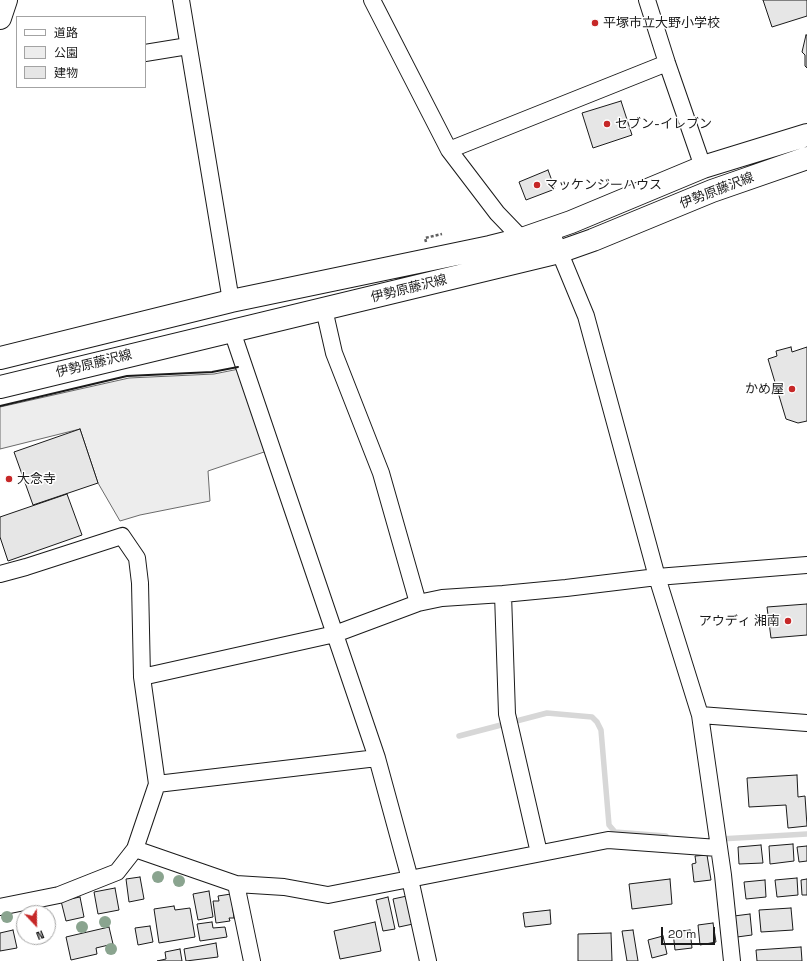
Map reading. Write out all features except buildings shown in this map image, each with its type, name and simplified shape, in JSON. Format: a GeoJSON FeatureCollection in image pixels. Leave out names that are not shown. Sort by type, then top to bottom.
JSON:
{"type":"FeatureCollection","features":[{"type":"Feature","properties":{"kind":"main road"},"geometry":{"type":"LineString","coordinates":[[0,18],[6,0]]}},
{"type":"Feature","properties":{"kind":"main road","name":"伊勢原藤沢線"},"geometry":{"type":"LineString","coordinates":[[0,358],[231,301],[522,239],[571,222],[703,167],[807,135]]}},
{"type":"Feature","properties":{"kind":"main road","name":"伊勢原藤沢線"},"geometry":{"type":"LineString","coordinates":[[0,387],[559,252],[594,240],[712,191],[807,158]]}},
{"type":"Feature","properties":{"kind":"street"},"geometry":{"type":"LineString","coordinates":[[181,0],[231,301]]}},
{"type":"Feature","properties":{"kind":"street"},"geometry":{"type":"LineString","coordinates":[[372,0],[449,150],[497,213],[522,239],[559,252]]}},
{"type":"Feature","properties":{"kind":"street"},"geometry":{"type":"LineString","coordinates":[[647,0],[703,167]]}},
{"type":"Feature","properties":{"kind":"street"},"geometry":{"type":"LineString","coordinates":[[146,53],[188,46]]}},
{"type":"Feature","properties":{"kind":"street"},"geometry":{"type":"LineString","coordinates":[[449,150],[667,63]]}},
{"type":"Feature","properties":{"kind":"street"},"geometry":{"type":"LineString","coordinates":[[550,229],[586,316],[657,577],[700,715],[723,875],[732,961]]}},
{"type":"Feature","properties":{"kind":"street"},"geometry":{"type":"LineString","coordinates":[[324,309],[334,354],[382,473],[418,603]]}},
{"type":"Feature","properties":{"kind":"street"},"geometry":{"type":"LineString","coordinates":[[232,331],[378,758],[410,879],[428,961]]}},
{"type":"Feature","properties":{"kind":"street"},"geometry":{"type":"LineString","coordinates":[[0,574],[122,536],[137,558],[140,583],[142,677],[157,784],[135,849],[118,872],[59,895],[0,907]]}},
{"type":"Feature","properties":{"kind":"street"},"geometry":{"type":"LineString","coordinates":[[142,677],[335,634],[418,603],[442,598],[566,588],[657,577],[807,565]]}},
{"type":"Feature","properties":{"kind":"street"},"geometry":{"type":"LineString","coordinates":[[503,594],[507,714],[539,853]]}},
{"type":"Feature","properties":{"kind":"street"},"geometry":{"type":"LineString","coordinates":[[700,715],[807,723]]}},
{"type":"Feature","properties":{"kind":"street"},"geometry":{"type":"LineString","coordinates":[[157,784],[378,758]]}},
{"type":"Feature","properties":{"kind":"street"},"geometry":{"type":"LineString","coordinates":[[135,849],[236,884],[284,887],[328,895],[608,840],[718,848]]}},
{"type":"Feature","properties":{"kind":"street"},"geometry":{"type":"LineString","coordinates":[[236,884],[252,961]]}},
{"type":"Feature","properties":{"kind":"green space"},"geometry":{"type":"Polygon","coordinates":[[[239,369],[267,451],[208,471],[210,501],[140,515],[120,521],[98,483],[80,429],[0,449],[0,407],[129,378],[214,374],[239,369]]]}},
{"type":"Feature","properties":{"kind":"waterway"},"geometry":{"type":"LineString","coordinates":[[459,736],[547,713],[592,717],[597,722],[601,730],[609,825],[615,832],[666,836]]}},
{"type":"Feature","properties":{"kind":"waterway"},"geometry":{"type":"LineString","coordinates":[[720,839],[807,834]]}},
{"type":"Feature","properties":{"kind":"wall"},"geometry":{"type":"LineString","coordinates":[[0,406],[127,376],[212,372],[238,367]]}},
{"type":"Feature","properties":{"kind":"place","name":"平塚市立大野小学校"},"geometry":{"type":"Point","coordinates":[595,23]}},
{"type":"Feature","properties":{"kind":"place","name":"セブン-イレブン"},"geometry":{"type":"Point","coordinates":[607,124]}},
{"type":"Feature","properties":{"kind":"place","name":"マッケンジーハウス"},"geometry":{"type":"Point","coordinates":[537,185]}},
{"type":"Feature","properties":{"kind":"place","name":"かめ屋"},"geometry":{"type":"Point","coordinates":[792,389]}},
{"type":"Feature","properties":{"kind":"place","name":"大念寺"},"geometry":{"type":"Point","coordinates":[9,479]}},
{"type":"Feature","properties":{"kind":"place","name":"アウディ 湘南"},"geometry":{"type":"Point","coordinates":[788,621]}}]}
